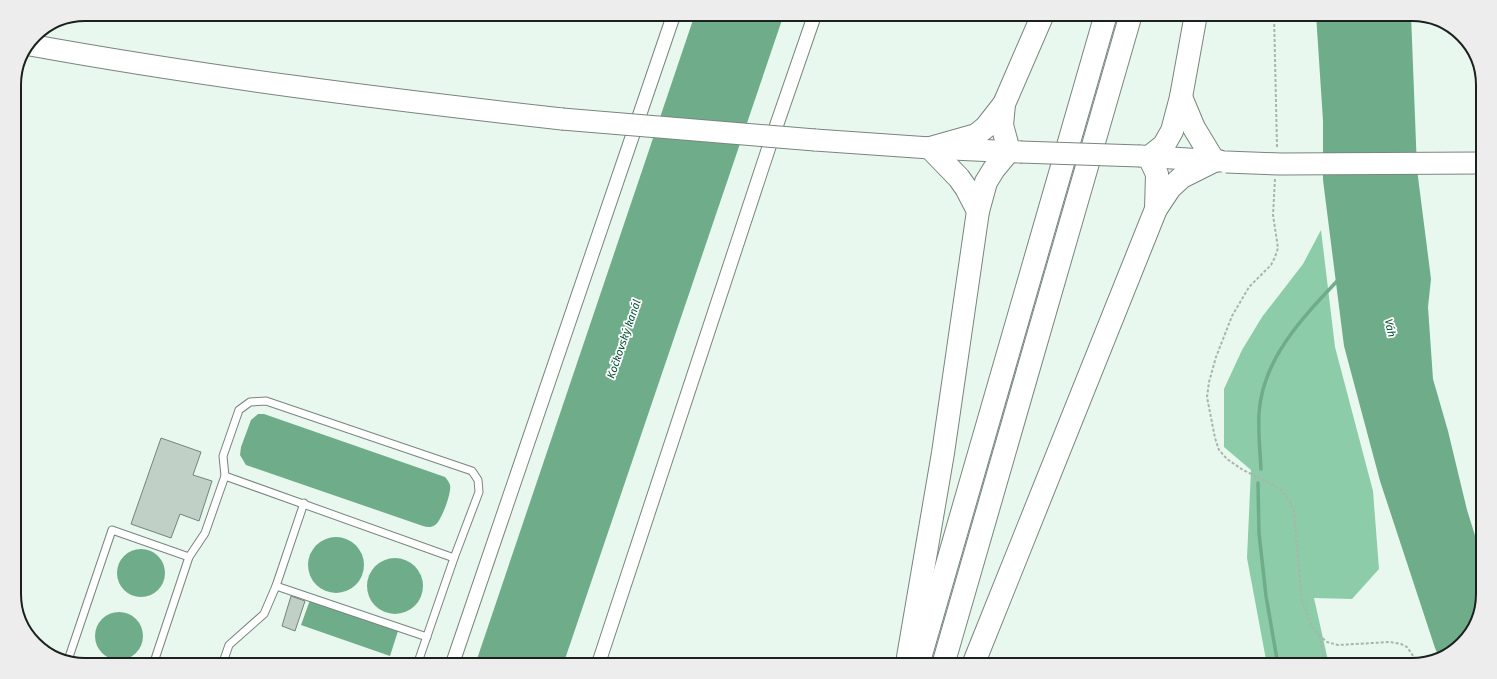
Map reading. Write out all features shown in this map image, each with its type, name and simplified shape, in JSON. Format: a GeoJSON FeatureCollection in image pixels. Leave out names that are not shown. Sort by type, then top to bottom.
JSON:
{"type":"FeatureCollection","features":[{"type":"Feature","properties":{"kind":"highway"},"geometry":{"type":"LineString","coordinates":[[930,148],[964,140],[976,135],[986,127],[1004,104],[1040,21]]}},
{"type":"Feature","properties":{"kind":"highway"},"geometry":{"type":"LineString","coordinates":[[920,658],[1104,21]]}},
{"type":"Feature","properties":{"kind":"highway"},"geometry":{"type":"LineString","coordinates":[[945,658],[1129,21]]}},
{"type":"Feature","properties":{"kind":"highway"},"geometry":{"type":"LineString","coordinates":[[1156,209],[1157,174],[1144,157],[1164,145],[1169,136],[1181,97],[1195,21]]}},
{"type":"Feature","properties":{"kind":"highway"},"geometry":{"type":"LineString","coordinates":[[976,658],[1156,209],[1170,188],[1182,177],[1220,161],[1194,128],[1181,97]]}},
{"type":"Feature","properties":{"kind":"highway"},"geometry":{"type":"LineString","coordinates":[[908,658],[944,445],[978,210],[986,182],[994,169],[1015,152],[1002,125],[1004,104]]}},
{"type":"Feature","properties":{"kind":"highway"},"geometry":{"type":"LineString","coordinates":[[930,148],[959,178],[978,210]]}},
{"type":"Feature","properties":{"kind":"main road"},"geometry":{"type":"LineString","coordinates":[[35,46],[262,82],[426,103],[562,119],[744,134],[930,148],[1280,164],[1476,163]]}},
{"type":"Feature","properties":{"kind":"street"},"geometry":{"type":"LineString","coordinates":[[454,658],[672,21]]}},
{"type":"Feature","properties":{"kind":"street"},"geometry":{"type":"LineString","coordinates":[[600,658],[768,150],[813,21]]}},
{"type":"Feature","properties":{"kind":"lane"},"geometry":{"type":"LineString","coordinates":[[155,658],[189,557],[205,533],[225,476],[223,456],[239,410],[250,402],[266,401],[472,471],[478,480],[479,492],[454,558],[420,658]]}},
{"type":"Feature","properties":{"kind":"lane"},"geometry":{"type":"LineString","coordinates":[[225,476],[304,503],[454,558]]}},
{"type":"Feature","properties":{"kind":"lane"},"geometry":{"type":"LineString","coordinates":[[224,658],[229,645],[264,614],[276,586],[304,503]]}},
{"type":"Feature","properties":{"kind":"lane"},"geometry":{"type":"LineString","coordinates":[[69,656],[112,530],[189,557]]}},
{"type":"Feature","properties":{"kind":"lane"},"geometry":{"type":"LineString","coordinates":[[276,586],[427,637]]}},
{"type":"Feature","properties":{"kind":"path"},"geometry":{"type":"LineString","coordinates":[[1274,21],[1276,151]]}},
{"type":"Feature","properties":{"kind":"path"},"geometry":{"type":"LineString","coordinates":[[1276,172],[1272,215],[1278,248],[1271,265],[1249,287],[1232,316],[1216,357],[1209,382],[1207,397],[1215,438],[1219,450],[1228,459],[1243,470],[1281,490],[1290,501],[1294,512],[1302,601],[1312,626],[1318,634],[1327,642],[1338,645],[1390,642],[1401,644],[1407,647],[1414,658]]}},
{"type":"Feature","properties":{"kind":"path"},"geometry":{"type":"LineString","coordinates":[[1318,634],[1324,658]]}},
{"type":"Feature","properties":{"kind":"shaded area"},"geometry":{"type":"Polygon","coordinates":[[[1321,230],[1335,347],[1373,491],[1379,569],[1352,599],[1314,598],[1327,658],[1266,658],[1247,558],[1251,470],[1224,447],[1224,389],[1242,350],[1262,317],[1303,264],[1321,230]]]}},
{"type":"Feature","properties":{"kind":"water","name":"Kočkovský kanál"},"geometry":{"type":"Polygon","coordinates":[[[693,21],[782,21],[565,658],[477,658],[693,21]]]}},
{"type":"Feature","properties":{"kind":"water","name":"Váh"},"geometry":{"type":"Polygon","coordinates":[[[1316,21],[1411,21],[1417,169],[1431,279],[1428,307],[1433,379],[1448,431],[1467,510],[1476,539],[1476,594],[1475,607],[1471,619],[1460,636],[1454,642],[1437,653],[1380,481],[1344,346],[1323,180],[1323,121],[1316,21]]]}},
{"type":"Feature","properties":{"kind":"water"},"geometry":{"type":"Polygon","coordinates":[[[258,414],[264,414],[445,477],[450,484],[450,489],[443,513],[434,526],[423,526],[246,465],[240,455],[241,447],[251,420],[258,414]]]}},
{"type":"Feature","properties":{"kind":"water"},"geometry":{"type":"Polygon","coordinates":[[[330,537],[342,537],[352,541],[360,549],[364,559],[364,571],[360,581],[352,589],[342,593],[330,593],[320,589],[312,581],[308,571],[308,559],[312,549],[320,541],[330,537]]]}},
{"type":"Feature","properties":{"kind":"water"},"geometry":{"type":"Polygon","coordinates":[[[141,549],[150,551],[158,556],[163,564],[165,573],[163,582],[158,590],[150,595],[141,597],[132,595],[124,590],[119,582],[117,573],[119,564],[124,556],[132,551],[141,549]]]}},
{"type":"Feature","properties":{"kind":"water"},"geometry":{"type":"Polygon","coordinates":[[[390,558],[400,558],[415,566],[421,575],[423,586],[421,597],[415,606],[400,614],[390,614],[379,609],[372,602],[367,591],[367,581],[372,570],[379,563],[390,558]]]}},
{"type":"Feature","properties":{"kind":"water"},"geometry":{"type":"Polygon","coordinates":[[[310,600],[398,631],[390,656],[301,625],[310,600]]]}},
{"type":"Feature","properties":{"kind":"water"},"geometry":{"type":"Polygon","coordinates":[[[119,612],[128,614],[136,619],[143,636],[139,649],[128,658],[110,658],[106,656],[99,649],[95,636],[97,627],[102,619],[110,614],[119,612]]]}},
{"type":"Feature","properties":{"kind":"building"},"geometry":{"type":"Polygon","coordinates":[[[161,438],[201,452],[193,475],[212,481],[199,521],[180,514],[171,538],[131,524],[161,438]]]}},
{"type":"Feature","properties":{"kind":"building"},"geometry":{"type":"Polygon","coordinates":[[[291,596],[305,601],[295,631],[282,626],[291,596]]]}},
{"type":"Feature","properties":{"kind":"waterway"},"geometry":{"type":"LineString","coordinates":[[1261,469],[1259,414],[1262,394],[1268,375],[1276,357],[1287,340],[1312,308],[1339,279]]}},
{"type":"Feature","properties":{"kind":"waterway"},"geometry":{"type":"LineString","coordinates":[[1258,483],[1259,533],[1266,596],[1277,658]]}}]}
